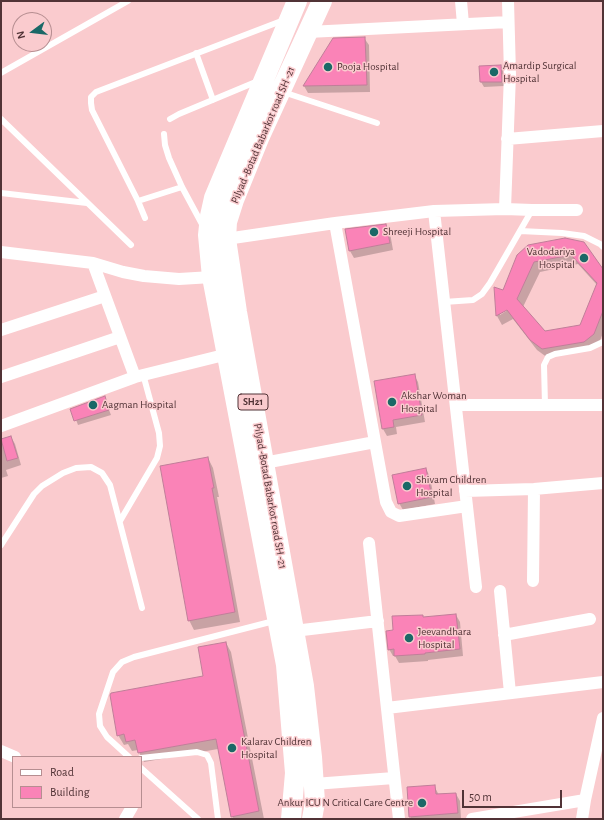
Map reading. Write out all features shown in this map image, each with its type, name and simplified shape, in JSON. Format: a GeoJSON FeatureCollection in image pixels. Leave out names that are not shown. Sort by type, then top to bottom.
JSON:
{"type":"FeatureCollection","features":[{"type":"Feature","properties":{"kind":"main road","name":"Pilyad -Botad Babarkot road SH -21"},"geometry":{"type":"LineString","coordinates":[[306,9],[308,32],[260,136],[234,200],[227,222],[217,237],[212,277],[235,352],[264,463],[304,686],[314,784],[315,802],[312,819]]}},
{"type":"Feature","properties":{"kind":"main road","name":"Pilyad -Botad Babarkot road SH -21"},"geometry":{"type":"LineString","coordinates":[[291,819],[294,773],[286,665],[277,620],[217,237],[210,216],[214,198],[265,79],[306,9]]}},
{"type":"Feature","properties":{"kind":"street"},"geometry":{"type":"LineString","coordinates":[[461,1],[463,24]]}},
{"type":"Feature","properties":{"kind":"street"},"geometry":{"type":"LineString","coordinates":[[505,209],[510,74],[508,1]]}},
{"type":"Feature","properties":{"kind":"street"},"geometry":{"type":"LineString","coordinates":[[308,32],[508,22]]}},
{"type":"Feature","properties":{"kind":"street"},"geometry":{"type":"LineString","coordinates":[[507,139],[603,131]]}},
{"type":"Feature","properties":{"kind":"street"},"geometry":{"type":"LineString","coordinates":[[217,237],[434,211],[505,209],[577,210]]}},
{"type":"Feature","properties":{"kind":"street"},"geometry":{"type":"LineString","coordinates":[[434,211],[476,587]]}},
{"type":"Feature","properties":{"kind":"street"},"geometry":{"type":"LineString","coordinates":[[335,223],[386,502],[391,512],[399,516],[467,506]]}},
{"type":"Feature","properties":{"kind":"street"},"geometry":{"type":"LineString","coordinates":[[3,256],[92,263],[123,272],[144,276],[179,279],[212,277]]}},
{"type":"Feature","properties":{"kind":"street"},"geometry":{"type":"LineString","coordinates":[[92,263],[120,337],[139,376]]}},
{"type":"Feature","properties":{"kind":"street"},"geometry":{"type":"LineString","coordinates":[[1,330],[105,296]]}},
{"type":"Feature","properties":{"kind":"street"},"geometry":{"type":"LineString","coordinates":[[1,377],[120,337]]}},
{"type":"Feature","properties":{"kind":"street"},"geometry":{"type":"LineString","coordinates":[[1,426],[139,376],[235,352]]}},
{"type":"Feature","properties":{"kind":"street"},"geometry":{"type":"LineString","coordinates":[[456,405],[603,405]]}},
{"type":"Feature","properties":{"kind":"street"},"geometry":{"type":"LineString","coordinates":[[264,463],[375,442]]}},
{"type":"Feature","properties":{"kind":"street"},"geometry":{"type":"LineString","coordinates":[[465,491],[534,489],[603,483]]}},
{"type":"Feature","properties":{"kind":"street"},"geometry":{"type":"LineString","coordinates":[[534,489],[534,581]]}},
{"type":"Feature","properties":{"kind":"street"},"geometry":{"type":"LineString","coordinates":[[369,543],[399,819]]}},
{"type":"Feature","properties":{"kind":"street"},"geometry":{"type":"LineString","coordinates":[[500,592],[510,693]]}},
{"type":"Feature","properties":{"kind":"street"},"geometry":{"type":"LineString","coordinates":[[504,635],[590,619]]}},
{"type":"Feature","properties":{"kind":"street"},"geometry":{"type":"LineString","coordinates":[[294,631],[378,621]]}},
{"type":"Feature","properties":{"kind":"street"},"geometry":{"type":"LineString","coordinates":[[387,708],[603,682]]}},
{"type":"Feature","properties":{"kind":"street"},"geometry":{"type":"LineString","coordinates":[[582,819],[585,800],[601,735],[603,718]]}},
{"type":"Feature","properties":{"kind":"street"},"geometry":{"type":"LineString","coordinates":[[1,751],[13,756]]}},
{"type":"Feature","properties":{"kind":"street"},"geometry":{"type":"LineString","coordinates":[[314,784],[394,778]]}},
{"type":"Feature","properties":{"kind":"street"},"geometry":{"type":"LineString","coordinates":[[478,818],[585,800]]}},
{"type":"Feature","properties":{"kind":"street"},"geometry":{"type":"LineString","coordinates":[[125,819],[130,808]]}},
{"type":"Feature","properties":{"kind":"lane"},"geometry":{"type":"LineString","coordinates":[[1,74],[128,1]]}},
{"type":"Feature","properties":{"kind":"lane"},"geometry":{"type":"LineString","coordinates":[[145,218],[138,201],[92,110],[90,103],[91,97],[96,92],[306,9]]}},
{"type":"Feature","properties":{"kind":"lane"},"geometry":{"type":"LineString","coordinates":[[196,53],[213,100]]}},
{"type":"Feature","properties":{"kind":"lane"},"geometry":{"type":"LineString","coordinates":[[170,120],[179,114],[265,79]]}},
{"type":"Feature","properties":{"kind":"lane"},"geometry":{"type":"LineString","coordinates":[[281,91],[377,123]]}},
{"type":"Feature","properties":{"kind":"lane"},"geometry":{"type":"LineString","coordinates":[[1,120],[131,245]]}},
{"type":"Feature","properties":{"kind":"lane"},"geometry":{"type":"LineString","coordinates":[[164,134],[165,145],[169,158],[182,187],[217,237]]}},
{"type":"Feature","properties":{"kind":"lane"},"geometry":{"type":"LineString","coordinates":[[138,201],[182,187]]}},
{"type":"Feature","properties":{"kind":"lane"},"geometry":{"type":"LineString","coordinates":[[1,193],[87,203]]}},
{"type":"Feature","properties":{"kind":"lane"},"geometry":{"type":"LineString","coordinates":[[444,302],[472,300],[482,294],[490,283],[532,210]]}},
{"type":"Feature","properties":{"kind":"lane"},"geometry":{"type":"LineString","coordinates":[[520,231],[562,233],[584,236],[603,247]]}},
{"type":"Feature","properties":{"kind":"lane"},"geometry":{"type":"LineString","coordinates":[[545,405],[544,365],[548,357],[555,354],[590,348],[603,342]]}},
{"type":"Feature","properties":{"kind":"lane"},"geometry":{"type":"LineString","coordinates":[[120,521],[158,458],[160,446],[159,433],[139,376]]}},
{"type":"Feature","properties":{"kind":"lane"},"geometry":{"type":"LineString","coordinates":[[1,545],[34,494],[42,486],[63,473],[76,468],[91,467],[102,473],[110,485],[142,608]]}},
{"type":"Feature","properties":{"kind":"lane"},"geometry":{"type":"LineString","coordinates":[[128,756],[106,737],[100,726],[99,714],[113,672],[122,662],[134,657],[277,620]]}},
{"type":"Feature","properties":{"kind":"lane"},"geometry":{"type":"LineString","coordinates":[[142,758],[197,752],[207,755],[210,763],[218,819]]}},
{"type":"Feature","properties":{"kind":"lane"},"geometry":{"type":"LineString","coordinates":[[142,769],[198,819]]}},
{"type":"Feature","properties":{"kind":"building"},"geometry":{"type":"Polygon","coordinates":[[[365,37],[367,85],[303,86],[333,38],[365,37]]]}},
{"type":"Feature","properties":{"kind":"building"},"geometry":{"type":"Polygon","coordinates":[[[501,65],[502,82],[480,82],[479,66],[501,65]]]}},
{"type":"Feature","properties":{"kind":"building"},"geometry":{"type":"Polygon","coordinates":[[[386,224],[390,243],[349,251],[345,229],[386,224]]]}},
{"type":"Feature","properties":{"kind":"building"},"geometry":{"type":"Polygon","coordinates":[[[565,238],[584,242],[603,269],[603,311],[594,334],[584,342],[542,349],[530,340],[507,310],[496,316],[494,287],[503,290],[517,255],[528,245],[565,238]],[[571,255],[534,262],[517,299],[545,331],[580,325],[597,283],[571,255]]]}},
{"type":"Feature","properties":{"kind":"building"},"geometry":{"type":"Polygon","coordinates":[[[415,374],[422,415],[393,420],[394,427],[382,429],[374,381],[415,374]]]}},
{"type":"Feature","properties":{"kind":"building"},"geometry":{"type":"Polygon","coordinates":[[[105,396],[109,410],[74,421],[70,409],[105,396]]]}},
{"type":"Feature","properties":{"kind":"building"},"geometry":{"type":"Polygon","coordinates":[[[11,436],[18,458],[7,461],[1,439],[11,436]]]}},
{"type":"Feature","properties":{"kind":"building"},"geometry":{"type":"Polygon","coordinates":[[[208,457],[214,488],[212,488],[235,612],[188,621],[160,466],[208,457]]]}},
{"type":"Feature","properties":{"kind":"building"},"geometry":{"type":"Polygon","coordinates":[[[426,468],[432,497],[398,504],[392,475],[426,468]]]}},
{"type":"Feature","properties":{"kind":"building"},"geometry":{"type":"Polygon","coordinates":[[[456,614],[460,649],[425,654],[394,656],[394,649],[388,650],[386,631],[393,630],[392,616],[423,615],[423,617],[456,614]]]}},
{"type":"Feature","properties":{"kind":"building"},"geometry":{"type":"Polygon","coordinates":[[[226,642],[259,811],[231,817],[216,739],[138,753],[135,740],[126,742],[124,734],[117,736],[110,695],[111,693],[203,676],[198,647],[226,642]]]}},
{"type":"Feature","properties":{"kind":"building"},"geometry":{"type":"Polygon","coordinates":[[[435,785],[436,794],[456,793],[458,813],[409,817],[407,787],[435,785]]]}},
{"type":"Feature","properties":{"kind":"place","name":"Pooja Hospital"},"geometry":{"type":"Point","coordinates":[328,67]}},
{"type":"Feature","properties":{"kind":"place","name":"Amardip Surgical Hospital"},"geometry":{"type":"Point","coordinates":[494,72]}},
{"type":"Feature","properties":{"kind":"place","name":"Shreeji Hospital"},"geometry":{"type":"Point","coordinates":[374,232]}},
{"type":"Feature","properties":{"kind":"place","name":"Vadodariya Hospital"},"geometry":{"type":"Point","coordinates":[584,258]}},
{"type":"Feature","properties":{"kind":"place","name":"Akshar Woman Hospital"},"geometry":{"type":"Point","coordinates":[392,402]}},
{"type":"Feature","properties":{"kind":"place","name":"Aagman Hospital"},"geometry":{"type":"Point","coordinates":[93,405]}},
{"type":"Feature","properties":{"kind":"place","name":"Shivam Children Hospital"},"geometry":{"type":"Point","coordinates":[407,486]}},
{"type":"Feature","properties":{"kind":"place","name":"Jeevandhara Hospital"},"geometry":{"type":"Point","coordinates":[409,638]}},
{"type":"Feature","properties":{"kind":"place","name":"Kalarav Children Hospital"},"geometry":{"type":"Point","coordinates":[232,748]}},
{"type":"Feature","properties":{"kind":"place","name":"Ankur ICU N Critical Care Centre"},"geometry":{"type":"Point","coordinates":[422,803]}}]}
